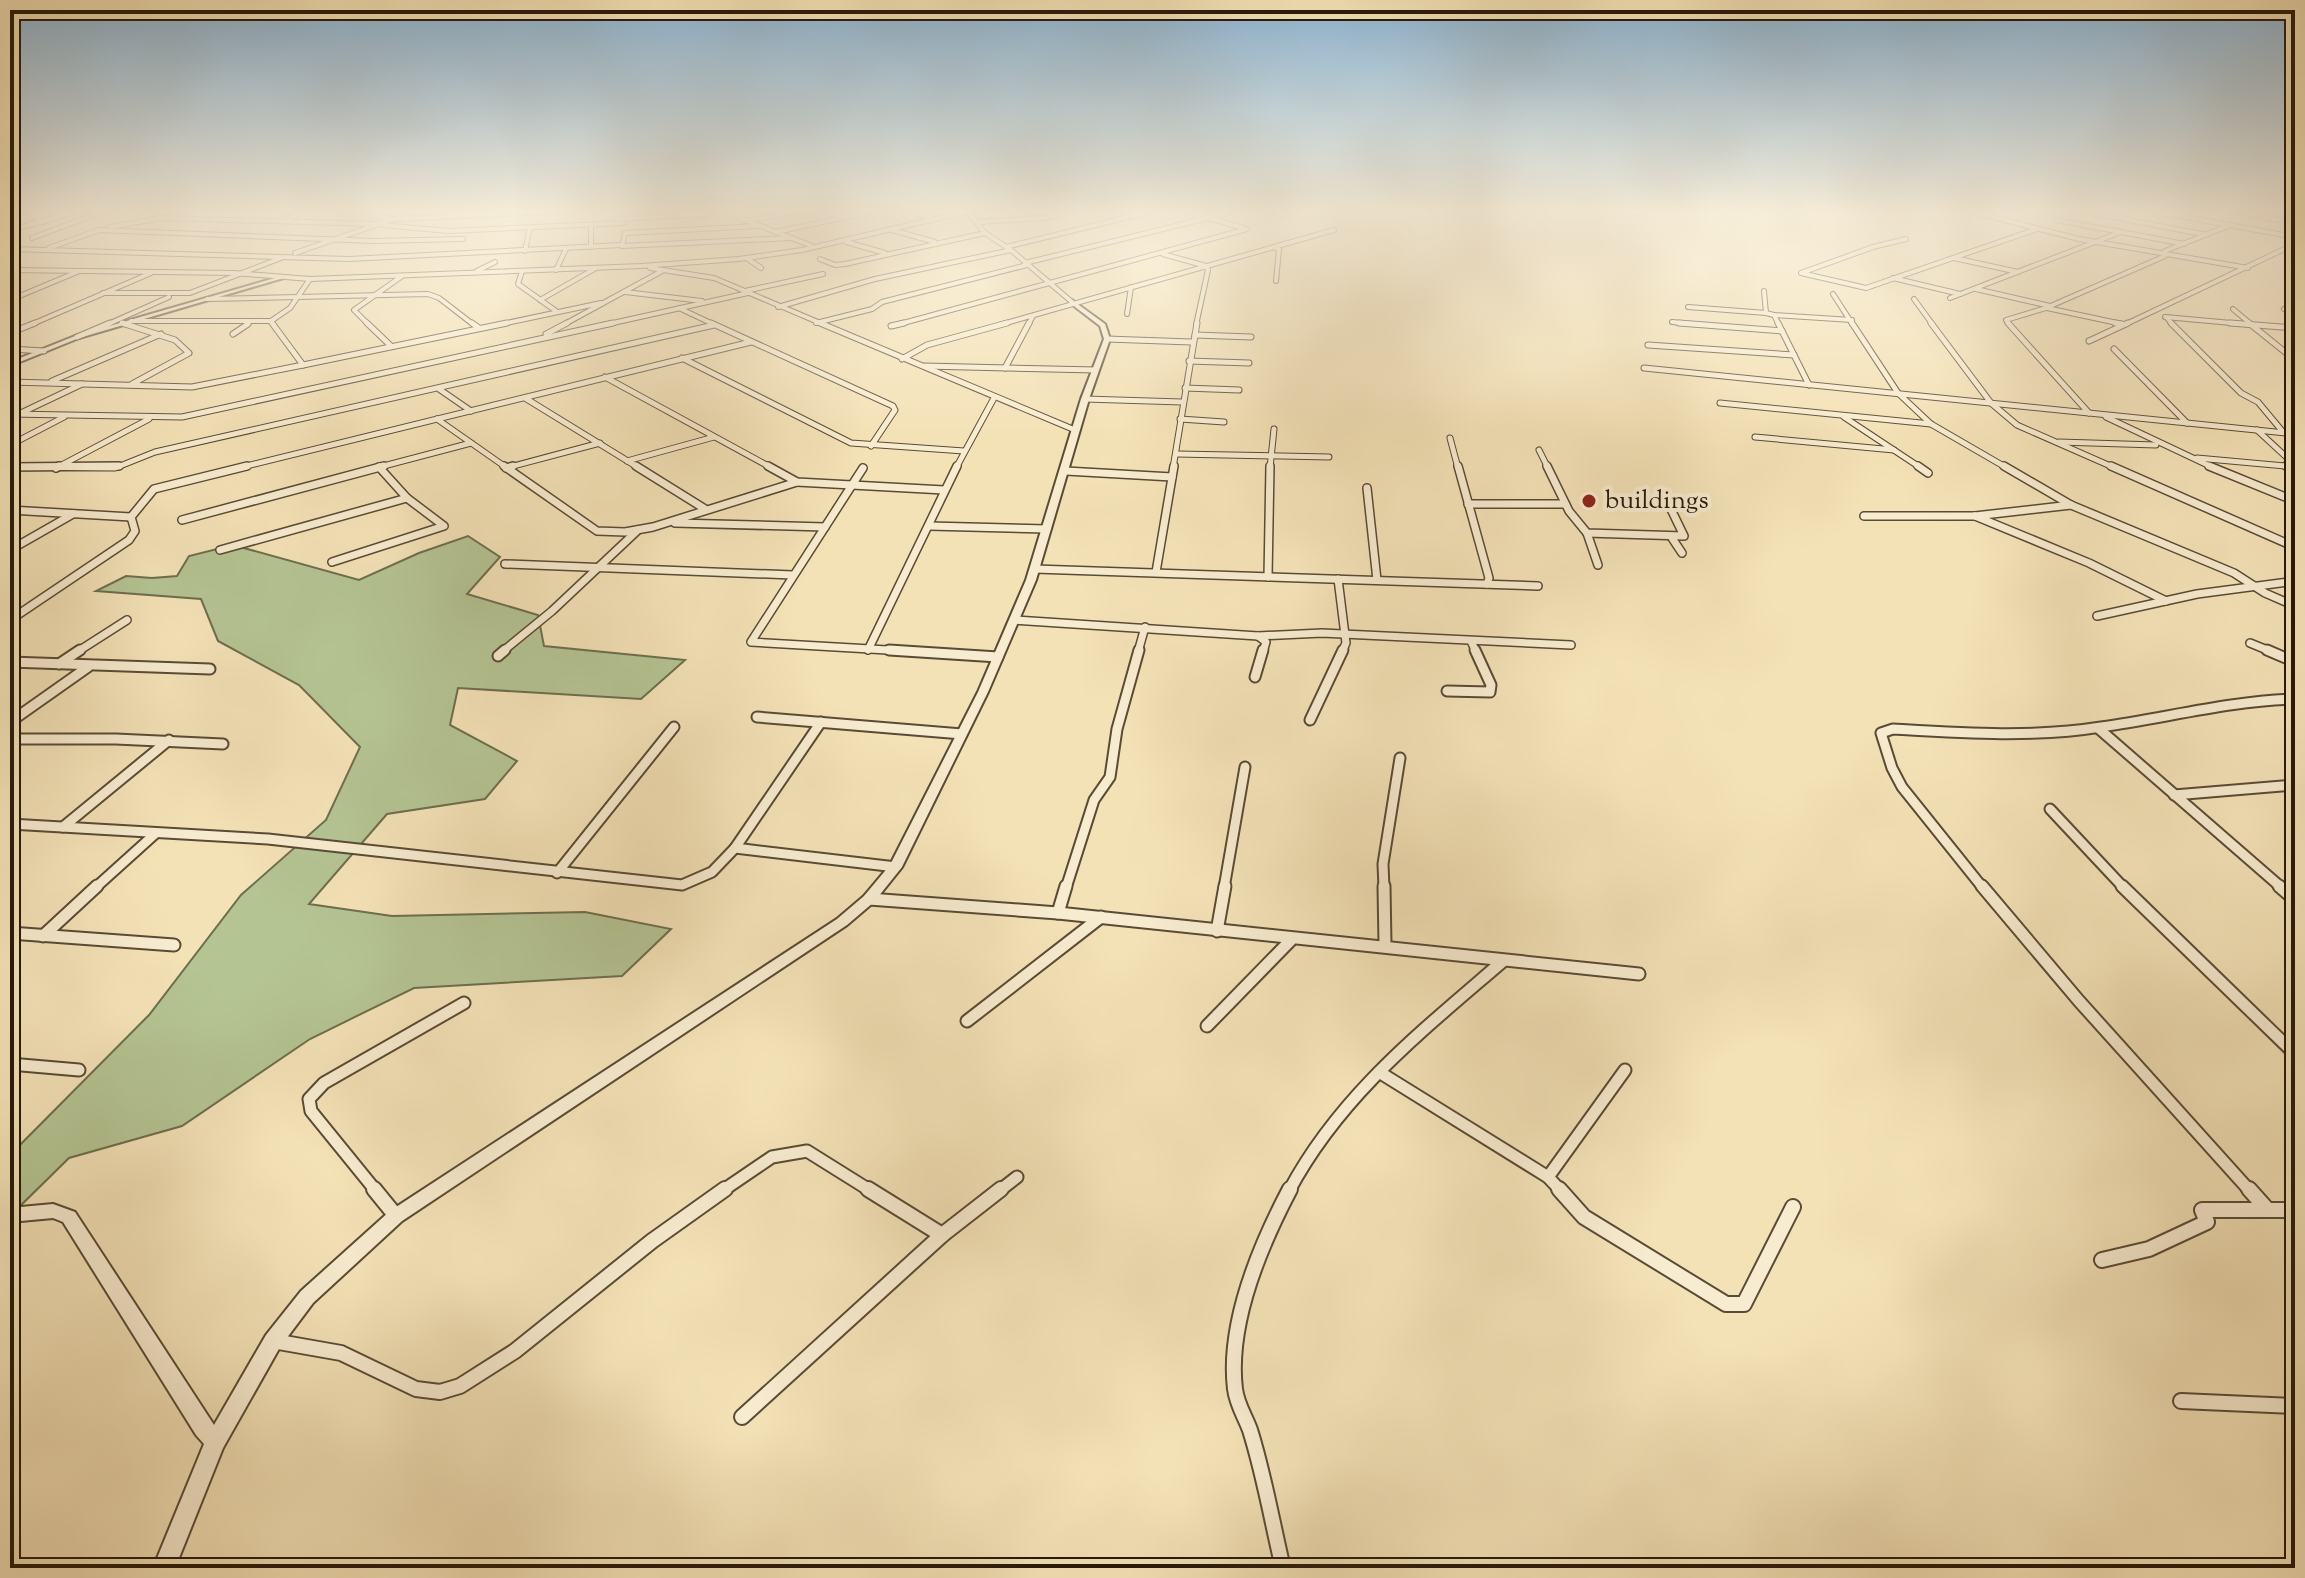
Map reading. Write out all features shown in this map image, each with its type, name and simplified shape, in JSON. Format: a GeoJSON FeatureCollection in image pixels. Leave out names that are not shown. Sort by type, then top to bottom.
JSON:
{"type":"FeatureCollection","features":[{"type":"Feature","properties":{"kind":"street"},"geometry":{"type":"LineString","coordinates":[[10,300],[48,285]]}},
{"type":"Feature","properties":{"kind":"street"},"geometry":{"type":"LineString","coordinates":[[10,333],[124,285]]}},
{"type":"Feature","properties":{"kind":"street"},"geometry":{"type":"LineString","coordinates":[[103,293],[174,295],[195,292],[210,285]]}},
{"type":"Feature","properties":{"kind":"street"},"geometry":{"type":"LineString","coordinates":[[77,337],[257,285]]}},
{"type":"Feature","properties":{"kind":"street"},"geometry":{"type":"LineString","coordinates":[[131,321],[271,321],[290,308],[306,285]]}},
{"type":"Feature","properties":{"kind":"street"},"geometry":{"type":"LineString","coordinates":[[389,285],[354,310],[391,346]]}},
{"type":"Feature","properties":{"kind":"street"},"geometry":{"type":"LineString","coordinates":[[519,285],[556,311]]}},
{"type":"Feature","properties":{"kind":"street"},"geometry":{"type":"LineString","coordinates":[[540,300],[567,285]]}},
{"type":"Feature","properties":{"kind":"street"},"geometry":{"type":"LineString","coordinates":[[537,339],[637,285]]}},
{"type":"Feature","properties":{"kind":"street"},"geometry":{"type":"LineString","coordinates":[[729,285],[1075,430]]}},
{"type":"Feature","properties":{"kind":"street"},"geometry":{"type":"LineString","coordinates":[[10,414],[182,417],[777,285]]}},
{"type":"Feature","properties":{"kind":"street"},"geometry":{"type":"LineString","coordinates":[[778,307],[857,285]]}},
{"type":"Feature","properties":{"kind":"street"},"geometry":{"type":"LineString","coordinates":[[816,323],[948,285]]}},
{"type":"Feature","properties":{"kind":"street"},"geometry":{"type":"LineString","coordinates":[[891,326],[1046,285]]}},
{"type":"Feature","properties":{"kind":"street"},"geometry":{"type":"LineString","coordinates":[[164,1568],[215,1442],[273,1341],[307,1297],[396,1216],[511,1137],[710,1012],[842,922],[869,899],[896,867],[998,657],[1035,569],[1066,471],[1075,430],[1107,339],[1103,325],[1049,285]]}},
{"type":"Feature","properties":{"kind":"street"},"geometry":{"type":"LineString","coordinates":[[902,359],[927,345],[1139,285]]}},
{"type":"Feature","properties":{"kind":"street"},"geometry":{"type":"LineString","coordinates":[[1156,572],[1177,454],[1182,402],[1205,285]]}},
{"type":"Feature","properties":{"kind":"street"},"geometry":{"type":"LineString","coordinates":[[1844,285],[1866,288],[1875,285]]}},
{"type":"Feature","properties":{"kind":"street"},"geometry":{"type":"LineString","coordinates":[[1920,285],[1960,294]]}},
{"type":"Feature","properties":{"kind":"street"},"geometry":{"type":"LineString","coordinates":[[1950,298],[1986,285]]}},
{"type":"Feature","properties":{"kind":"street"},"geometry":{"type":"LineString","coordinates":[[2089,413],[2005,322],[2097,285]]}},
{"type":"Feature","properties":{"kind":"street"},"geometry":{"type":"LineString","coordinates":[[2089,341],[2213,285]]}},
{"type":"Feature","properties":{"kind":"street"},"geometry":{"type":"LineString","coordinates":[[1127,314],[1131,287]]}},
{"type":"Feature","properties":{"kind":"street"},"geometry":{"type":"LineString","coordinates":[[1975,289],[2122,324]]}},
{"type":"Feature","properties":{"kind":"street"},"geometry":{"type":"LineString","coordinates":[[1764,291],[1766,313]]}},
{"type":"Feature","properties":{"kind":"street"},"geometry":{"type":"LineString","coordinates":[[623,292],[709,301]]}},
{"type":"Feature","properties":{"kind":"street"},"geometry":{"type":"LineString","coordinates":[[10,293],[29,293]]}},
{"type":"Feature","properties":{"kind":"street"},"geometry":{"type":"LineString","coordinates":[[1833,294],[1898,393],[1931,424],[2071,505],[2234,573],[2295,606]]}},
{"type":"Feature","properties":{"kind":"street"},"geometry":{"type":"LineString","coordinates":[[10,364],[174,295]]}},
{"type":"Feature","properties":{"kind":"street"},"geometry":{"type":"LineString","coordinates":[[207,299],[434,295],[479,328]]}},
{"type":"Feature","properties":{"kind":"street"},"geometry":{"type":"LineString","coordinates":[[1914,299],[1991,403],[2017,425],[2295,547]]}},
{"type":"Feature","properties":{"kind":"street"},"geometry":{"type":"LineString","coordinates":[[2295,301],[2283,308],[2295,312]]}},
{"type":"Feature","properties":{"kind":"street"},"geometry":{"type":"LineString","coordinates":[[10,382],[199,386],[601,303]]}},
{"type":"Feature","properties":{"kind":"street"},"geometry":{"type":"LineString","coordinates":[[1688,307],[1852,320]]}},
{"type":"Feature","properties":{"kind":"street"},"geometry":{"type":"LineString","coordinates":[[679,308],[896,408],[871,446]]}},
{"type":"Feature","properties":{"kind":"street"},"geometry":{"type":"LineString","coordinates":[[2233,309],[2295,360]]}},
{"type":"Feature","properties":{"kind":"street"},"geometry":{"type":"LineString","coordinates":[[2150,314],[2295,328]]}},
{"type":"Feature","properties":{"kind":"street"},"geometry":{"type":"LineString","coordinates":[[1774,315],[1809,385]]}},
{"type":"Feature","properties":{"kind":"street"},"geometry":{"type":"LineString","coordinates":[[1005,368],[1033,316]]}},
{"type":"Feature","properties":{"kind":"street"},"geometry":{"type":"LineString","coordinates":[[2167,318],[2241,393],[2258,402],[2283,432]]}},
{"type":"Feature","properties":{"kind":"street"},"geometry":{"type":"LineString","coordinates":[[271,321],[303,365]]}},
{"type":"Feature","properties":{"kind":"street"},"geometry":{"type":"LineString","coordinates":[[1672,322],[1782,331]]}},
{"type":"Feature","properties":{"kind":"street"},"geometry":{"type":"LineString","coordinates":[[122,323],[175,340],[189,353],[130,385]]}},
{"type":"Feature","properties":{"kind":"street"},"geometry":{"type":"LineString","coordinates":[[233,334],[251,323]]}},
{"type":"Feature","properties":{"kind":"street"},"geometry":{"type":"LineString","coordinates":[[10,467],[119,468],[155,452],[714,325]]}},
{"type":"Feature","properties":{"kind":"street"},"geometry":{"type":"LineString","coordinates":[[49,382],[161,334]]}},
{"type":"Feature","properties":{"kind":"street"},"geometry":{"type":"LineString","coordinates":[[1107,339],[1251,337]]}},
{"type":"Feature","properties":{"kind":"street"},"geometry":{"type":"LineString","coordinates":[[131,517],[154,489],[751,342]]}},
{"type":"Feature","properties":{"kind":"street"},"geometry":{"type":"LineString","coordinates":[[1648,345],[1794,355]]}},
{"type":"Feature","properties":{"kind":"street"},"geometry":{"type":"LineString","coordinates":[[10,349],[44,351]]}},
{"type":"Feature","properties":{"kind":"street"},"geometry":{"type":"LineString","coordinates":[[2114,349],[2187,423]]}},
{"type":"Feature","properties":{"kind":"street"},"geometry":{"type":"LineString","coordinates":[[682,358],[845,441],[871,446],[964,451]]}},
{"type":"Feature","properties":{"kind":"street"},"geometry":{"type":"LineString","coordinates":[[1189,361],[1249,363]]}},
{"type":"Feature","properties":{"kind":"street"},"geometry":{"type":"LineString","coordinates":[[917,366],[1096,370]]}},
{"type":"Feature","properties":{"kind":"street"},"geometry":{"type":"LineString","coordinates":[[1644,368],[2295,434]]}},
{"type":"Feature","properties":{"kind":"street"},"geometry":{"type":"LineString","coordinates":[[605,377],[797,482]]}},
{"type":"Feature","properties":{"kind":"street"},"geometry":{"type":"LineString","coordinates":[[19,414],[85,383]]}},
{"type":"Feature","properties":{"kind":"street"},"geometry":{"type":"LineString","coordinates":[[1185,388],[1239,390]]}},
{"type":"Feature","properties":{"kind":"street"},"geometry":{"type":"LineString","coordinates":[[439,389],[471,411]]}},
{"type":"Feature","properties":{"kind":"street"},"geometry":{"type":"LineString","coordinates":[[525,398],[705,509]]}},
{"type":"Feature","properties":{"kind":"street"},"geometry":{"type":"LineString","coordinates":[[868,650],[944,490],[994,398]]}},
{"type":"Feature","properties":{"kind":"street"},"geometry":{"type":"LineString","coordinates":[[1085,399],[1182,402]]}},
{"type":"Feature","properties":{"kind":"street"},"geometry":{"type":"LineString","coordinates":[[1720,403],[1931,424]]}},
{"type":"Feature","properties":{"kind":"street"},"geometry":{"type":"LineString","coordinates":[[2099,414],[2186,457],[2295,501]]}},
{"type":"Feature","properties":{"kind":"street"},"geometry":{"type":"LineString","coordinates":[[10,445],[68,415]]}},
{"type":"Feature","properties":{"kind":"street"},"geometry":{"type":"LineString","coordinates":[[1844,416],[1928,473]]}},
{"type":"Feature","properties":{"kind":"street"},"geometry":{"type":"LineString","coordinates":[[55,469],[152,418]]}},
{"type":"Feature","properties":{"kind":"street"},"geometry":{"type":"LineString","coordinates":[[437,419],[597,531],[638,530],[671,523],[705,509],[797,482],[944,490]]}},
{"type":"Feature","properties":{"kind":"street"},"geometry":{"type":"LineString","coordinates":[[1180,419],[1224,422]]}},
{"type":"Feature","properties":{"kind":"street"},"geometry":{"type":"LineString","coordinates":[[1268,577],[1270,457],[1274,429]]}},
{"type":"Feature","properties":{"kind":"street"},"geometry":{"type":"LineString","coordinates":[[2257,430],[2295,466]]}},
{"type":"Feature","properties":{"kind":"street"},"geometry":{"type":"LineString","coordinates":[[627,461],[714,437]]}},
{"type":"Feature","properties":{"kind":"street"},"geometry":{"type":"LineString","coordinates":[[1755,437],[1894,450]]}},
{"type":"Feature","properties":{"kind":"street"},"geometry":{"type":"LineString","coordinates":[[1450,438],[1489,578],[1487,584]]}},
{"type":"Feature","properties":{"kind":"street"},"geometry":{"type":"LineString","coordinates":[[2051,442],[2161,445]]}},
{"type":"Feature","properties":{"kind":"street"},"geometry":{"type":"LineString","coordinates":[[182,520],[471,443]]}},
{"type":"Feature","properties":{"kind":"street"},"geometry":{"type":"LineString","coordinates":[[506,468],[600,443]]}},
{"type":"Feature","properties":{"kind":"street"},"geometry":{"type":"LineString","coordinates":[[1539,450],[1567,507],[1587,533],[1598,565]]}},
{"type":"Feature","properties":{"kind":"street"},"geometry":{"type":"LineString","coordinates":[[1177,454],[1329,457]]}},
{"type":"Feature","properties":{"kind":"street"},"geometry":{"type":"LineString","coordinates":[[2186,457],[2295,466]]}},
{"type":"Feature","properties":{"kind":"street"},"geometry":{"type":"LineString","coordinates":[[332,562],[444,526],[407,498],[379,467]]}},
{"type":"Feature","properties":{"kind":"street"},"geometry":{"type":"LineString","coordinates":[[863,468],[751,642],[998,657]]}},
{"type":"Feature","properties":{"kind":"street"},"geometry":{"type":"LineString","coordinates":[[1066,471],[1172,477]]}},
{"type":"Feature","properties":{"kind":"street"},"geometry":{"type":"LineString","coordinates":[[1367,488],[1377,580]]}},
{"type":"Feature","properties":{"kind":"street"},"geometry":{"type":"LineString","coordinates":[[220,550],[407,498]]}},
{"type":"Feature","properties":{"kind":"street"},"geometry":{"type":"LineString","coordinates":[[1587,533],[1672,538],[1686,534],[1668,503]]}},
{"type":"Feature","properties":{"kind":"street"},"geometry":{"type":"LineString","coordinates":[[1468,504],[1567,507]]}},
{"type":"Feature","properties":{"kind":"street"},"geometry":{"type":"LineString","coordinates":[[1864,516],[1975,516],[2071,505]]}},
{"type":"Feature","properties":{"kind":"street"},"geometry":{"type":"LineString","coordinates":[[10,510],[131,517]]}},
{"type":"Feature","properties":{"kind":"street"},"geometry":{"type":"LineString","coordinates":[[10,550],[73,513]]}},
{"type":"Feature","properties":{"kind":"street"},"geometry":{"type":"LineString","coordinates":[[1975,516],[2089,563],[2166,601]]}},
{"type":"Feature","properties":{"kind":"street"},"geometry":{"type":"LineString","coordinates":[[10,620],[118,549],[135,531],[131,517]]}},
{"type":"Feature","properties":{"kind":"street"},"geometry":{"type":"LineString","coordinates":[[671,523],[825,527]]}},
{"type":"Feature","properties":{"kind":"street"},"geometry":{"type":"LineString","coordinates":[[929,526],[1047,529]]}},
{"type":"Feature","properties":{"kind":"street"},"geometry":{"type":"LineString","coordinates":[[498,656],[638,530]]}},
{"type":"Feature","properties":{"kind":"street"},"geometry":{"type":"LineString","coordinates":[[1672,538],[1682,553]]}},
{"type":"Feature","properties":{"kind":"street"},"geometry":{"type":"LineString","coordinates":[[505,564],[793,575]]}},
{"type":"Feature","properties":{"kind":"street"},"geometry":{"type":"LineString","coordinates":[[1035,569],[1538,586]]}},
{"type":"Feature","properties":{"kind":"street"},"geometry":{"type":"LineString","coordinates":[[1310,720],[1346,643],[1338,579]]}},
{"type":"Feature","properties":{"kind":"street"},"geometry":{"type":"LineString","coordinates":[[2097,616],[2254,585],[2295,581]]}},
{"type":"Feature","properties":{"kind":"street"},"geometry":{"type":"LineString","coordinates":[[59,664],[127,620]]}},
{"type":"Feature","properties":{"kind":"street"},"geometry":{"type":"LineString","coordinates":[[1014,620],[1258,636],[1345,635],[1571,645]]}},
{"type":"Feature","properties":{"kind":"street"},"geometry":{"type":"LineString","coordinates":[[1058,913],[1094,800],[1110,777],[1117,729],[1145,627]]}},
{"type":"Feature","properties":{"kind":"street"},"geometry":{"type":"LineString","coordinates":[[1255,677],[1266,642],[1258,636]]}},
{"type":"Feature","properties":{"kind":"street"},"geometry":{"type":"LineString","coordinates":[[1447,691],[1490,692],[1491,685],[1471,641]]}},
{"type":"Feature","properties":{"kind":"street"},"geometry":{"type":"LineString","coordinates":[[2250,643],[2295,662]]}},
{"type":"Feature","properties":{"kind":"street"},"geometry":{"type":"LineString","coordinates":[[10,662],[210,669]]}},
{"type":"Feature","properties":{"kind":"street"},"geometry":{"type":"LineString","coordinates":[[10,722],[88,667]]}},
{"type":"Feature","properties":{"kind":"street"},"geometry":{"type":"LineString","coordinates":[[2266,1208],[1989,898],[1902,787],[1892,768],[1881,733],[1893,729],[1969,734],[2098,728],[2252,700],[2295,699]]}},
{"type":"Feature","properties":{"kind":"street"},"geometry":{"type":"LineString","coordinates":[[757,717],[962,734]]}},
{"type":"Feature","properties":{"kind":"street"},"geometry":{"type":"LineString","coordinates":[[10,824],[316,844],[682,885],[704,879],[720,869],[821,722]]}},
{"type":"Feature","properties":{"kind":"street"},"geometry":{"type":"LineString","coordinates":[[557,873],[674,727]]}},
{"type":"Feature","properties":{"kind":"street"},"geometry":{"type":"LineString","coordinates":[[2098,728],[2295,900]]}},
{"type":"Feature","properties":{"kind":"street"},"geometry":{"type":"LineString","coordinates":[[10,739],[169,740],[223,744]]}},
{"type":"Feature","properties":{"kind":"street"},"geometry":{"type":"LineString","coordinates":[[63,827],[169,740]]}},
{"type":"Feature","properties":{"kind":"street"},"geometry":{"type":"LineString","coordinates":[[1385,945],[1383,864],[1400,758]]}},
{"type":"Feature","properties":{"kind":"street"},"geometry":{"type":"LineString","coordinates":[[1217,931],[1245,767]]}},
{"type":"Feature","properties":{"kind":"street"},"geometry":{"type":"LineString","coordinates":[[2174,795],[2295,785]]}},
{"type":"Feature","properties":{"kind":"street"},"geometry":{"type":"LineString","coordinates":[[2050,809],[2091,856],[2295,1054]]}},
{"type":"Feature","properties":{"kind":"street"},"geometry":{"type":"LineString","coordinates":[[43,936],[156,833]]}},
{"type":"Feature","properties":{"kind":"street"},"geometry":{"type":"LineString","coordinates":[[735,848],[896,867]]}},
{"type":"Feature","properties":{"kind":"street"},"geometry":{"type":"LineString","coordinates":[[869,899],[1101,917],[1291,940],[1385,945],[1503,961],[1639,974]]}},
{"type":"Feature","properties":{"kind":"street"},"geometry":{"type":"LineString","coordinates":[[967,1021],[1101,917]]}},
{"type":"Feature","properties":{"kind":"street"},"geometry":{"type":"LineString","coordinates":[[10,933],[174,945]]}},
{"type":"Feature","properties":{"kind":"street"},"geometry":{"type":"LineString","coordinates":[[1207,1026],[1291,940]]}},
{"type":"Feature","properties":{"kind":"street"},"geometry":{"type":"LineString","coordinates":[[1283,1568],[1249,1427],[1239,1414],[1234,1350],[1256,1262],[1292,1184],[1346,1106],[1379,1072],[1503,961]]}},
{"type":"Feature","properties":{"kind":"street"},"geometry":{"type":"LineString","coordinates":[[396,1216],[311,1111],[309,1099],[324,1083],[464,1003]]}},
{"type":"Feature","properties":{"kind":"street"},"geometry":{"type":"LineString","coordinates":[[10,1064],[79,1070]]}},
{"type":"Feature","properties":{"kind":"street"},"geometry":{"type":"LineString","coordinates":[[1548,1177],[1625,1070]]}},
{"type":"Feature","properties":{"kind":"street"},"geometry":{"type":"LineString","coordinates":[[1379,1072],[1548,1177],[1584,1217],[1726,1304],[1744,1304],[1793,1207]]}},
{"type":"Feature","properties":{"kind":"street"},"geometry":{"type":"LineString","coordinates":[[273,1341],[328,1348],[412,1388],[439,1392],[462,1386],[498,1364],[654,1239],[772,1157],[787,1152],[807,1151],[942,1235]]}},
{"type":"Feature","properties":{"kind":"street"},"geometry":{"type":"LineString","coordinates":[[742,1417],[942,1235],[1017,1177]]}},
{"type":"Feature","properties":{"kind":"street"},"geometry":{"type":"LineString","coordinates":[[2102,1260],[2149,1249],[2207,1222],[2202,1210],[2295,1210]]}},
{"type":"Feature","properties":{"kind":"street"},"geometry":{"type":"LineString","coordinates":[[15,1214],[53,1211],[69,1217],[203,1428],[215,1442]]}},
{"type":"Feature","properties":{"kind":"street"},"geometry":{"type":"LineString","coordinates":[[2181,1401],[2295,1406]]}},
{"type":"Feature","properties":{"kind":"green space"},"geometry":{"type":"Polygon","coordinates":[[[468,536],[500,557],[467,594],[538,615],[544,646],[685,660],[641,699],[458,688],[450,725],[517,761],[485,799],[387,814],[309,904],[392,916],[585,912],[671,929],[622,976],[414,988],[310,1039],[182,1126],[69,1158],[10,1216],[10,1155],[149,1015],[241,895],[326,820],[360,747],[299,685],[218,641],[201,599],[96,591],[126,576],[177,576],[189,556],[233,545],[359,580],[419,553],[468,536]]]}},
{"type":"Feature","properties":{"kind":"place","name":"buildings"},"geometry":{"type":"Point","coordinates":[1589,501]}}]}
